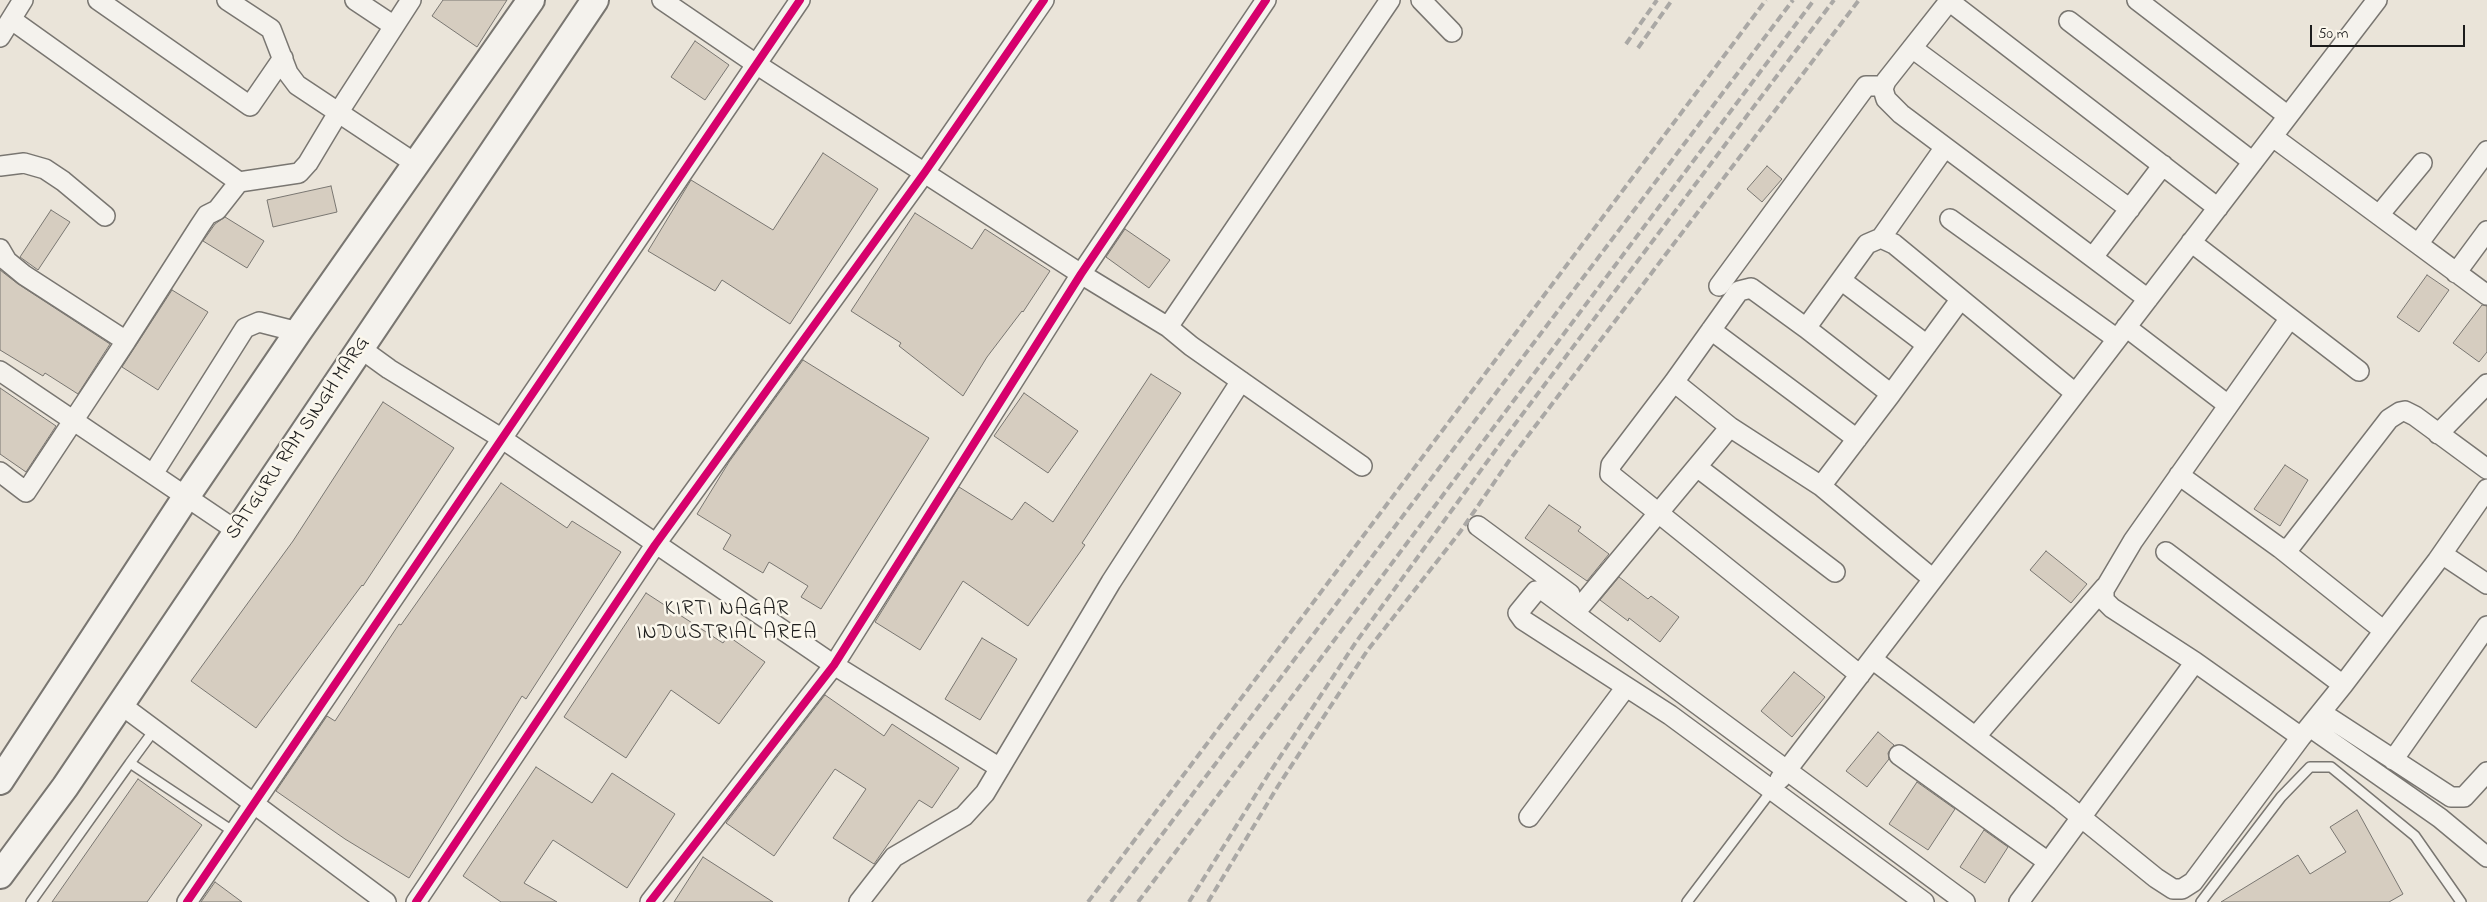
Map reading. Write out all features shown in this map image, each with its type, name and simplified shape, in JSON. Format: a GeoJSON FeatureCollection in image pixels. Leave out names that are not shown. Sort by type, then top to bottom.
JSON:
{"type":"FeatureCollection","features":[{"type":"Feature","properties":{"kind":"main road"},"geometry":{"type":"LineString","coordinates":[[0,781],[186,497],[298,332],[531,0]]}},
{"type":"Feature","properties":{"kind":"main road","name":"SATGURU RAM SINGH MARG"},"geometry":{"type":"LineString","coordinates":[[0,875],[65,787],[595,0]]}},
{"type":"Feature","properties":{"kind":"street"},"geometry":{"type":"LineString","coordinates":[[0,37],[24,0]]}},
{"type":"Feature","properties":{"kind":"street"},"geometry":{"type":"LineString","coordinates":[[98,0],[250,106],[283,58]]}},
{"type":"Feature","properties":{"kind":"street"},"geometry":{"type":"LineString","coordinates":[[227,0],[271,29],[288,73],[297,85],[416,164]]}},
{"type":"Feature","properties":{"kind":"street"},"geometry":{"type":"LineString","coordinates":[[356,0],[394,26]]}},
{"type":"Feature","properties":{"kind":"street"},"geometry":{"type":"LineString","coordinates":[[0,472],[26,492],[207,215],[217,210],[239,182],[299,173],[308,163],[411,0]]}},
{"type":"Feature","properties":{"kind":"street"},"geometry":{"type":"LineString","coordinates":[[662,0],[756,64],[1081,274],[1168,327],[1241,382],[1362,466]]}},
{"type":"Feature","properties":{"kind":"street"},"geometry":{"type":"LineString","coordinates":[[187,902],[800,0]]}},
{"type":"Feature","properties":{"kind":"street"},"geometry":{"type":"LineString","coordinates":[[416,902],[655,545],[925,172],[1044,0]]}},
{"type":"Feature","properties":{"kind":"street"},"geometry":{"type":"LineString","coordinates":[[650,902],[834,665],[1081,274],[1266,0]]}},
{"type":"Feature","properties":{"kind":"street"},"geometry":{"type":"LineString","coordinates":[[1168,327],[1390,0]]}},
{"type":"Feature","properties":{"kind":"street"},"geometry":{"type":"LineString","coordinates":[[1421,0],[1452,32]]}},
{"type":"Feature","properties":{"kind":"street"},"geometry":{"type":"LineString","coordinates":[[2148,299],[1901,114],[1886,99],[1882,89],[1912,48],[1950,0],[2218,208]]}},
{"type":"Feature","properties":{"kind":"street"},"geometry":{"type":"LineString","coordinates":[[2137,0],[2288,116]]}},
{"type":"Feature","properties":{"kind":"street"},"geometry":{"type":"LineString","coordinates":[[1772,790],[2377,0]]}},
{"type":"Feature","properties":{"kind":"street"},"geometry":{"type":"LineString","coordinates":[[12,20],[239,182]]}},
{"type":"Feature","properties":{"kind":"street"},"geometry":{"type":"LineString","coordinates":[[2069,21],[2253,162]]}},
{"type":"Feature","properties":{"kind":"street"},"geometry":{"type":"LineString","coordinates":[[1912,48],[2130,209]]}},
{"type":"Feature","properties":{"kind":"street"},"geometry":{"type":"LineString","coordinates":[[1718,286],[1866,86],[1884,86]]}},
{"type":"Feature","properties":{"kind":"street"},"geometry":{"type":"LineString","coordinates":[[2272,137],[2487,295]]}},
{"type":"Feature","properties":{"kind":"street"},"geometry":{"type":"LineString","coordinates":[[1806,328],[1867,244],[1881,238],[1945,147]]}},
{"type":"Feature","properties":{"kind":"street"},"geometry":{"type":"LineString","coordinates":[[2418,244],[2487,151]]}},
{"type":"Feature","properties":{"kind":"street"},"geometry":{"type":"LineString","coordinates":[[0,166],[24,163],[45,169],[64,181],[106,216]]}},
{"type":"Feature","properties":{"kind":"street"},"geometry":{"type":"LineString","coordinates":[[2379,215],[2422,163]]}},
{"type":"Feature","properties":{"kind":"street"},"geometry":{"type":"LineString","coordinates":[[2093,257],[2162,165]]}},
{"type":"Feature","properties":{"kind":"street"},"geometry":{"type":"LineString","coordinates":[[1950,219],[2228,405]]}},
{"type":"Feature","properties":{"kind":"street"},"geometry":{"type":"LineString","coordinates":[[2456,273],[2487,232]]}},
{"type":"Feature","properties":{"kind":"street"},"geometry":{"type":"LineString","coordinates":[[1881,238],[1894,244],[2075,394]]}},
{"type":"Feature","properties":{"kind":"street"},"geometry":{"type":"LineString","coordinates":[[2191,242],[2359,371]]}},
{"type":"Feature","properties":{"kind":"street"},"geometry":{"type":"LineString","coordinates":[[0,249],[7,261],[24,275],[126,341]]}},
{"type":"Feature","properties":{"kind":"street"},"geometry":{"type":"LineString","coordinates":[[1841,280],[1927,345]]}},
{"type":"Feature","properties":{"kind":"street"},"geometry":{"type":"LineString","coordinates":[[1860,675],[1618,482],[1610,474],[1609,470],[1739,291],[1744,288],[1752,288],[1764,295],[1891,394]]}},
{"type":"Feature","properties":{"kind":"street"},"geometry":{"type":"LineString","coordinates":[[1821,486],[1960,300]]}},
{"type":"Feature","properties":{"kind":"street"},"geometry":{"type":"LineString","coordinates":[[1976,736],[2106,587],[2133,541],[2290,318]]}},
{"type":"Feature","properties":{"kind":"street"},"geometry":{"type":"LineString","coordinates":[[153,474],[245,328],[259,322],[298,332]]}},
{"type":"Feature","properties":{"kind":"street"},"geometry":{"type":"LineString","coordinates":[[1711,330],[1857,439]]}},
{"type":"Feature","properties":{"kind":"street"},"geometry":{"type":"LineString","coordinates":[[360,348],[388,369],[501,438],[655,545],[834,665],[1000,768]]}},
{"type":"Feature","properties":{"kind":"street"},"geometry":{"type":"LineString","coordinates":[[0,371],[237,531]]}},
{"type":"Feature","properties":{"kind":"street"},"geometry":{"type":"LineString","coordinates":[[859,902],[894,857],[941,830],[976,804],[1000,768],[1111,582],[1241,382]]}},
{"type":"Feature","properties":{"kind":"street"},"geometry":{"type":"LineString","coordinates":[[1674,382],[1730,427],[1821,486],[1933,579]]}},
{"type":"Feature","properties":{"kind":"street"},"geometry":{"type":"LineString","coordinates":[[2438,434],[2487,384]]}},
{"type":"Feature","properties":{"kind":"street"},"geometry":{"type":"LineString","coordinates":[[2280,548],[2290,547],[2394,415],[2405,411],[2487,469]]}},
{"type":"Feature","properties":{"kind":"street"},"geometry":{"type":"LineString","coordinates":[[1579,608],[1730,427]]}},
{"type":"Feature","properties":{"kind":"street"},"geometry":{"type":"LineString","coordinates":[[1697,467],[1835,572]]}},
{"type":"Feature","properties":{"kind":"street"},"geometry":{"type":"LineString","coordinates":[[2179,475],[2280,548],[2384,631]]}},
{"type":"Feature","properties":{"kind":"street"},"geometry":{"type":"LineString","coordinates":[[1872,658],[2081,817],[2156,878],[2173,889],[2182,889],[2193,882],[2442,554],[2487,489]]}},
{"type":"Feature","properties":{"kind":"street"},"geometry":{"type":"LineString","coordinates":[[1478,526],[1579,608],[1787,770],[1965,902]]}},
{"type":"Feature","properties":{"kind":"street"},"geometry":{"type":"LineString","coordinates":[[2166,552],[2343,685]]}},
{"type":"Feature","properties":{"kind":"street"},"geometry":{"type":"LineString","coordinates":[[2442,554],[2487,584]]}},
{"type":"Feature","properties":{"kind":"street"},"geometry":{"type":"LineString","coordinates":[[2106,587],[2104,600],[2112,608],[2196,662],[2311,725],[2393,760],[2444,793],[2458,798],[2469,793],[2487,772]]}},
{"type":"Feature","properties":{"kind":"street"},"geometry":{"type":"LineString","coordinates":[[1579,608],[1539,590],[1518,613],[1523,620],[1670,715],[1924,902]]}},
{"type":"Feature","properties":{"kind":"street"},"geometry":{"type":"LineString","coordinates":[[2393,760],[2487,626]]}},
{"type":"Feature","properties":{"kind":"street"},"geometry":{"type":"LineString","coordinates":[[2019,902],[2196,662]]}},
{"type":"Feature","properties":{"kind":"street"},"geometry":{"type":"LineString","coordinates":[[1529,817],[1626,687]]}},
{"type":"Feature","properties":{"kind":"street"},"geometry":{"type":"LineString","coordinates":[[120,704],[386,902]]}},
{"type":"Feature","properties":{"kind":"street"},"geometry":{"type":"LineString","coordinates":[[2311,725],[2440,818],[2487,857]]}},
{"type":"Feature","properties":{"kind":"street"},"geometry":{"type":"LineString","coordinates":[[1899,755],[2048,862]]}},
{"type":"Feature","properties":{"kind":"lane"},"geometry":{"type":"LineString","coordinates":[[32,902],[156,729]]}},
{"type":"Feature","properties":{"kind":"lane"},"geometry":{"type":"LineString","coordinates":[[130,763],[234,832]]}},
{"type":"Feature","properties":{"kind":"lane"},"geometry":{"type":"LineString","coordinates":[[2201,902],[2281,797],[2310,767],[2331,767],[2415,836],[2462,902]]}},
{"type":"Feature","properties":{"kind":"lane"},"geometry":{"type":"LineString","coordinates":[[1687,902],[1772,790]]}},
{"type":"Feature","properties":{"kind":"building"},"geometry":{"type":"Polygon","coordinates":[[[443,0],[507,0],[477,47],[432,16],[443,0]]]}},
{"type":"Feature","properties":{"kind":"building"},"geometry":{"type":"Polygon","coordinates":[[[695,41],[729,65],[705,100],[671,77],[695,41]]]}},
{"type":"Feature","properties":{"kind":"building"},"geometry":{"type":"Polygon","coordinates":[[[823,153],[878,189],[790,324],[722,280],[715,291],[648,251],[691,180],[773,230],[823,153]]]}},
{"type":"Feature","properties":{"kind":"building"},"geometry":{"type":"Polygon","coordinates":[[[1767,166],[1782,179],[1762,202],[1747,189],[1767,166]]]}},
{"type":"Feature","properties":{"kind":"building"},"geometry":{"type":"Polygon","coordinates":[[[331,186],[337,212],[273,227],[267,200],[331,186]]]}},
{"type":"Feature","properties":{"kind":"building"},"geometry":{"type":"Polygon","coordinates":[[[51,210],[70,222],[38,270],[20,257],[51,210]]]}},
{"type":"Feature","properties":{"kind":"building"},"geometry":{"type":"Polygon","coordinates":[[[915,213],[972,249],[985,229],[1050,271],[1023,312],[987,357],[963,396],[899,346],[901,343],[851,311],[915,213]]]}},
{"type":"Feature","properties":{"kind":"building"},"geometry":{"type":"Polygon","coordinates":[[[225,217],[264,241],[247,268],[203,241],[215,224],[225,217]]]}},
{"type":"Feature","properties":{"kind":"building"},"geometry":{"type":"Polygon","coordinates":[[[1125,229],[1170,260],[1149,288],[1106,257],[1125,229]]]}},
{"type":"Feature","properties":{"kind":"building"},"geometry":{"type":"Polygon","coordinates":[[[0,270],[18,284],[110,344],[78,394],[45,373],[43,376],[0,350],[0,270]]]}},
{"type":"Feature","properties":{"kind":"building"},"geometry":{"type":"Polygon","coordinates":[[[2427,275],[2449,290],[2419,332],[2397,317],[2427,275]]]}},
{"type":"Feature","properties":{"kind":"building"},"geometry":{"type":"Polygon","coordinates":[[[172,290],[208,312],[158,390],[122,367],[172,290]]]}},
{"type":"Feature","properties":{"kind":"building"},"geometry":{"type":"Polygon","coordinates":[[[2482,305],[2487,306],[2487,352],[2479,362],[2453,343],[2482,305]]]}},
{"type":"Feature","properties":{"kind":"building"},"geometry":{"type":"Polygon","coordinates":[[[803,360],[929,438],[821,609],[801,597],[808,586],[769,562],[763,573],[723,549],[731,535],[697,514],[729,462],[803,360]]]}},
{"type":"Feature","properties":{"kind":"building"},"geometry":{"type":"Polygon","coordinates":[[[1151,374],[1181,393],[1082,543],[1085,545],[1028,626],[963,581],[920,650],[875,622],[959,487],[1012,520],[1025,502],[1053,522],[1151,374]]]}},
{"type":"Feature","properties":{"kind":"building"},"geometry":{"type":"Polygon","coordinates":[[[0,388],[56,426],[26,472],[0,454],[0,388]]]}},
{"type":"Feature","properties":{"kind":"building"},"geometry":{"type":"Polygon","coordinates":[[[1024,393],[1078,431],[1048,473],[994,436],[1024,393]]]}},
{"type":"Feature","properties":{"kind":"building"},"geometry":{"type":"Polygon","coordinates":[[[383,402],[454,448],[363,586],[256,728],[191,681],[293,541],[383,402]]]}},
{"type":"Feature","properties":{"kind":"building"},"geometry":{"type":"Polygon","coordinates":[[[2285,465],[2308,480],[2280,526],[2254,509],[2285,465]]]}},
{"type":"Feature","properties":{"kind":"building"},"geometry":{"type":"Polygon","coordinates":[[[501,483],[567,528],[572,521],[621,552],[526,699],[522,696],[409,878],[345,839],[276,791],[327,716],[335,721],[399,624],[401,625],[501,483]]]}},
{"type":"Feature","properties":{"kind":"building"},"geometry":{"type":"Polygon","coordinates":[[[1549,505],[1581,527],[1578,531],[1609,554],[1587,581],[1525,538],[1549,505]]]}},
{"type":"Feature","properties":{"kind":"building"},"geometry":{"type":"Polygon","coordinates":[[[2046,551],[2087,584],[2071,603],[2030,570],[2046,551]]]}},
{"type":"Feature","properties":{"kind":"building"},"geometry":{"type":"Polygon","coordinates":[[[1619,577],[1648,599],[1651,596],[1679,617],[1660,642],[1629,618],[1628,621],[1600,600],[1619,577]]]}},
{"type":"Feature","properties":{"kind":"building"},"geometry":{"type":"Polygon","coordinates":[[[646,593],[723,643],[728,636],[765,662],[719,724],[671,690],[626,758],[564,717],[646,593]]]}},
{"type":"Feature","properties":{"kind":"building"},"geometry":{"type":"Polygon","coordinates":[[[982,638],[1017,659],[980,720],[945,699],[982,638]]]}},
{"type":"Feature","properties":{"kind":"building"},"geometry":{"type":"Polygon","coordinates":[[[1794,672],[1825,697],[1792,737],[1761,711],[1794,672]]]}},
{"type":"Feature","properties":{"kind":"building"},"geometry":{"type":"Polygon","coordinates":[[[825,695],[884,736],[892,724],[959,768],[932,808],[919,800],[874,864],[833,838],[866,789],[835,769],[774,856],[726,823],[825,695]]]}},
{"type":"Feature","properties":{"kind":"building"},"geometry":{"type":"Polygon","coordinates":[[[1878,732],[1894,745],[1888,753],[1889,759],[1867,787],[1846,771],[1878,732]]]}},
{"type":"Feature","properties":{"kind":"building"},"geometry":{"type":"Polygon","coordinates":[[[536,767],[592,803],[612,773],[675,814],[627,888],[553,840],[524,883],[557,902],[501,902],[463,876],[536,767]]]}},
{"type":"Feature","properties":{"kind":"building"},"geometry":{"type":"Polygon","coordinates":[[[138,779],[202,825],[147,902],[52,902],[138,779]]]}},
{"type":"Feature","properties":{"kind":"building"},"geometry":{"type":"Polygon","coordinates":[[[1917,782],[1955,809],[1928,850],[1889,824],[1917,782]]]}},
{"type":"Feature","properties":{"kind":"building"},"geometry":{"type":"Polygon","coordinates":[[[2357,810],[2403,894],[2389,902],[2221,902],[2298,855],[2310,874],[2346,852],[2330,827],[2357,810]]]}},
{"type":"Feature","properties":{"kind":"building"},"geometry":{"type":"Polygon","coordinates":[[[1984,830],[2008,847],[1985,883],[1960,867],[1984,830]]]}},
{"type":"Feature","properties":{"kind":"building"},"geometry":{"type":"Polygon","coordinates":[[[703,857],[773,902],[674,902],[703,857]]]}},
{"type":"Feature","properties":{"kind":"building"},"geometry":{"type":"Polygon","coordinates":[[[215,882],[242,902],[201,902],[215,882]]]}},
{"type":"Feature","properties":{"kind":"railway"},"geometry":{"type":"LineString","coordinates":[[1626,44],[1657,0]]}},
{"type":"Feature","properties":{"kind":"railway"},"geometry":{"type":"LineString","coordinates":[[1638,48],[1672,0]]}},
{"type":"Feature","properties":{"kind":"railway"},"geometry":{"type":"LineString","coordinates":[[1088,902],[1766,0]]}},
{"type":"Feature","properties":{"kind":"railway"},"geometry":{"type":"LineString","coordinates":[[1111,902],[1793,0]]}},
{"type":"Feature","properties":{"kind":"railway"},"geometry":{"type":"LineString","coordinates":[[1138,902],[1814,0]]}},
{"type":"Feature","properties":{"kind":"railway"},"geometry":{"type":"LineString","coordinates":[[1189,902],[1268,775],[1356,642],[1500,444],[1834,0]]}},
{"type":"Feature","properties":{"kind":"railway"},"geometry":{"type":"LineString","coordinates":[[1208,902],[1278,786],[1367,651],[1460,532],[1511,458],[1859,0]]}},
{"type":"Feature","properties":{"kind":"cycle path"},"geometry":{"type":"LineString","coordinates":[[187,902],[800,0]]}},
{"type":"Feature","properties":{"kind":"cycle path"},"geometry":{"type":"LineString","coordinates":[[416,902],[655,545],[925,172],[1044,0]]}},
{"type":"Feature","properties":{"kind":"cycle path"},"geometry":{"type":"LineString","coordinates":[[650,902],[834,665],[1081,274],[1266,0]]}},
{"type":"Feature","properties":{"kind":"district","name":"KIRTI NAGAR INDUSTRIAL AREA"},"geometry":{"type":"Point","coordinates":[727,623]}}]}
